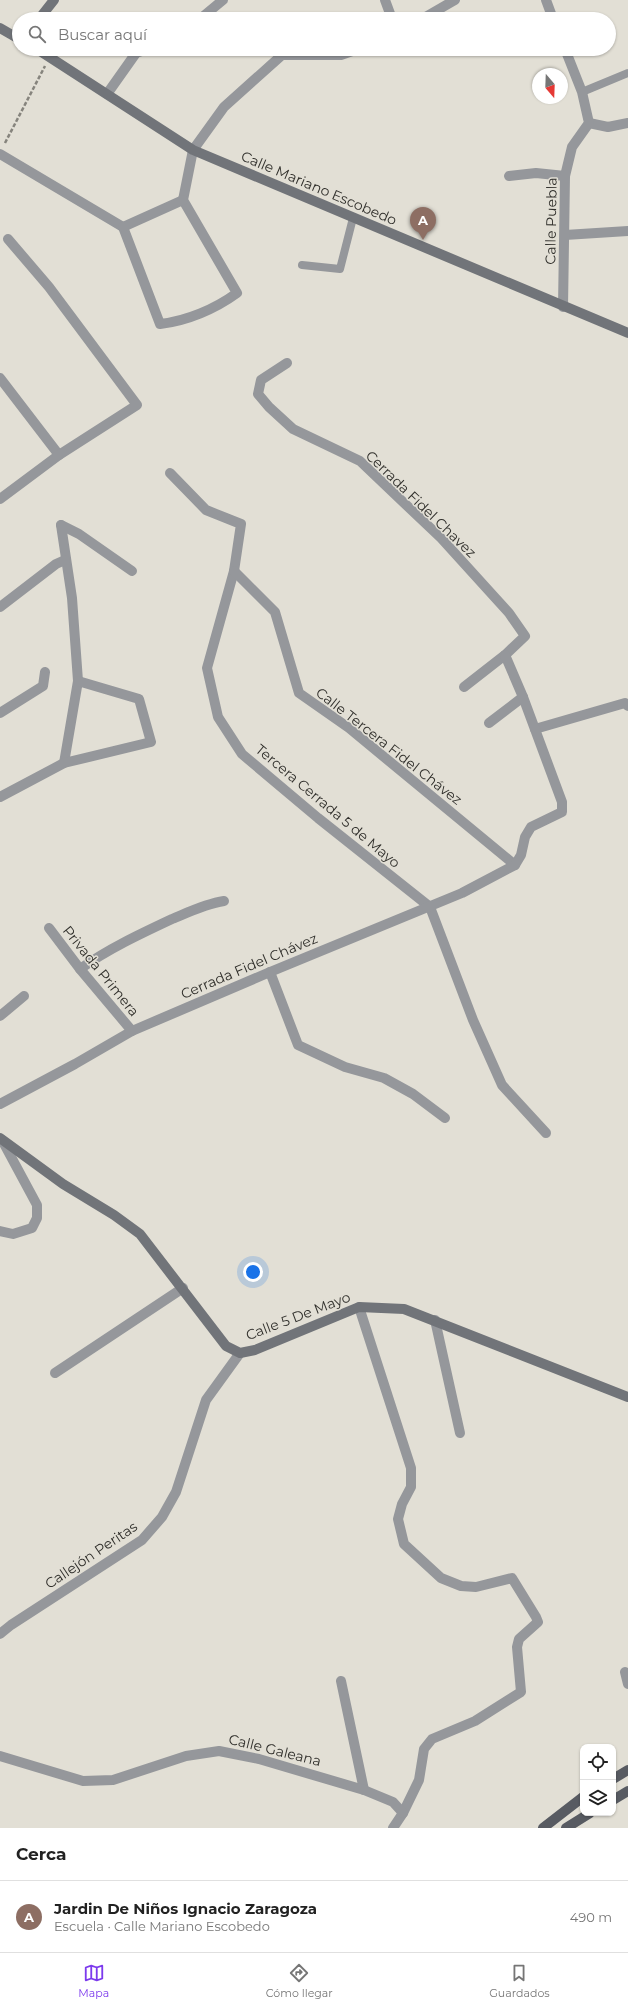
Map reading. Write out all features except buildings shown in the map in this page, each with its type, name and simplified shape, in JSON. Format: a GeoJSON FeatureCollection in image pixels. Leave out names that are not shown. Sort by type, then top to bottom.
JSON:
{"type":"FeatureCollection","features":[{"type":"Feature","properties":{"kind":"main road"},"geometry":{"type":"LineString","coordinates":[[616,1777],[628,1770]]}},
{"type":"Feature","properties":{"kind":"main road"},"geometry":{"type":"LineString","coordinates":[[616,1798],[628,1791]]}},
{"type":"Feature","properties":{"kind":"main road"},"geometry":{"type":"LineString","coordinates":[[543,1828],[580,1799]]}},
{"type":"Feature","properties":{"kind":"main road"},"geometry":{"type":"LineString","coordinates":[[566,1828],[585,1816]]}},
{"type":"Feature","properties":{"kind":"street"},"geometry":{"type":"LineString","coordinates":[[45,12],[54,0]]}},
{"type":"Feature","properties":{"kind":"street"},"geometry":{"type":"LineString","coordinates":[[209,12],[224,0]]}},
{"type":"Feature","properties":{"kind":"street"},"geometry":{"type":"LineString","coordinates":[[385,0],[389,12]]}},
{"type":"Feature","properties":{"kind":"street"},"geometry":{"type":"LineString","coordinates":[[434,12],[455,0]]}},
{"type":"Feature","properties":{"kind":"street"},"geometry":{"type":"LineString","coordinates":[[546,0],[550,12]]}},
{"type":"Feature","properties":{"kind":"street"},"geometry":{"type":"LineString","coordinates":[[0,28],[12,34]]}},
{"type":"Feature","properties":{"kind":"street"},"geometry":{"type":"LineString","coordinates":[[107,94],[134,56]]}},
{"type":"Feature","properties":{"kind":"street"},"geometry":{"type":"LineString","coordinates":[[2,150],[123,227],[160,324],[178,322],[223,303],[237,293],[183,200],[193,150],[224,107],[281,56]]}},
{"type":"Feature","properties":{"kind":"street"},"geometry":{"type":"LineString","coordinates":[[568,56],[582,92],[589,123],[608,127],[628,122]]}},
{"type":"Feature","properties":{"kind":"street","name":"Calle Mariano Escobedo"},"geometry":{"type":"LineString","coordinates":[[50,57],[193,150],[563,307],[628,333]]}},
{"type":"Feature","properties":{"kind":"street","name":"Calle Puebla"},"geometry":{"type":"LineString","coordinates":[[563,307],[565,176],[572,147],[589,123]]}},
{"type":"Feature","properties":{"kind":"street"},"geometry":{"type":"LineString","coordinates":[[508,176],[536,173],[565,176]]}},
{"type":"Feature","properties":{"kind":"street"},"geometry":{"type":"LineString","coordinates":[[123,227],[183,200]]}},
{"type":"Feature","properties":{"kind":"street"},"geometry":{"type":"LineString","coordinates":[[565,235],[628,231]]}},
{"type":"Feature","properties":{"kind":"street"},"geometry":{"type":"LineString","coordinates":[[0,499],[59,455],[136,405],[49,287],[8,239]]}},
{"type":"Feature","properties":{"kind":"street","name":"Cerrada Fidel Chavez"},"geometry":{"type":"LineString","coordinates":[[287,363],[261,380],[258,394],[269,407],[293,429],[360,461],[441,538],[509,613],[525,636],[505,655],[464,687]]}},
{"type":"Feature","properties":{"kind":"street"},"geometry":{"type":"LineString","coordinates":[[0,378],[59,455]]}},
{"type":"Feature","properties":{"kind":"street","name":"Tercera Cerrada 5 de Mayo"},"geometry":{"type":"LineString","coordinates":[[170,473],[206,510],[241,524],[234,571],[207,668],[218,717],[242,754],[318,818],[430,907]]}},
{"type":"Feature","properties":{"kind":"street"},"geometry":{"type":"LineString","coordinates":[[64,763],[78,681],[72,598],[61,526],[79,534],[132,570]]}},
{"type":"Feature","properties":{"kind":"street"},"geometry":{"type":"LineString","coordinates":[[0,607],[56,564],[65,560]]}},
{"type":"Feature","properties":{"kind":"street","name":"Calle Tercera Fidel Chávez"},"geometry":{"type":"LineString","coordinates":[[234,571],[274,612],[299,693],[349,728],[515,865]]}},
{"type":"Feature","properties":{"kind":"street"},"geometry":{"type":"LineString","coordinates":[[505,655],[523,698],[562,802],[562,812],[531,827],[525,837],[521,855],[515,865]]}},
{"type":"Feature","properties":{"kind":"street"},"geometry":{"type":"LineString","coordinates":[[0,713],[43,686],[45,672]]}},
{"type":"Feature","properties":{"kind":"street"},"geometry":{"type":"LineString","coordinates":[[0,797],[64,763],[151,742],[139,699],[78,681]]}},
{"type":"Feature","properties":{"kind":"street"},"geometry":{"type":"LineString","coordinates":[[489,722],[523,698]]}},
{"type":"Feature","properties":{"kind":"street"},"geometry":{"type":"LineString","coordinates":[[535,729],[625,703],[628,706]]}},
{"type":"Feature","properties":{"kind":"street","name":"Cerrada Fidel Chávez"},"geometry":{"type":"LineString","coordinates":[[0,1104],[75,1064],[132,1031],[270,972],[430,907],[462,893],[515,865]]}},
{"type":"Feature","properties":{"kind":"street"},"geometry":{"type":"LineString","coordinates":[[80,969],[97,956],[150,929],[208,903],[224,901]]}},
{"type":"Feature","properties":{"kind":"street"},"geometry":{"type":"LineString","coordinates":[[430,907],[473,1020],[502,1085],[546,1133]]}},
{"type":"Feature","properties":{"kind":"street","name":"Privada Primera"},"geometry":{"type":"LineString","coordinates":[[49,928],[80,969],[132,1031]]}},
{"type":"Feature","properties":{"kind":"street"},"geometry":{"type":"LineString","coordinates":[[270,972],[298,1045],[345,1067],[384,1078],[413,1094],[445,1118]]}},
{"type":"Feature","properties":{"kind":"street"},"geometry":{"type":"LineString","coordinates":[[0,1016],[24,996]]}},
{"type":"Feature","properties":{"kind":"street"},"geometry":{"type":"LineString","coordinates":[[0,1231],[12,1234],[32,1228],[37,1218],[37,1205],[1,1139]]}},
{"type":"Feature","properties":{"kind":"street","name":"Calle 5 De Mayo"},"geometry":{"type":"LineString","coordinates":[[1,1139],[63,1184],[114,1215],[140,1234],[226,1346],[240,1353],[255,1350],[359,1307],[404,1309],[628,1397]]}},
{"type":"Feature","properties":{"kind":"street"},"geometry":{"type":"LineString","coordinates":[[55,1373],[182,1288]]}},
{"type":"Feature","properties":{"kind":"street"},"geometry":{"type":"LineString","coordinates":[[359,1307],[411,1468],[411,1487],[402,1504],[398,1519],[404,1544],[441,1578],[460,1586],[476,1587],[512,1578],[538,1622],[519,1639],[517,1647],[522,1692],[475,1721],[432,1739],[424,1749],[419,1780],[403,1813],[393,1828]]}},
{"type":"Feature","properties":{"kind":"street"},"geometry":{"type":"LineString","coordinates":[[435,1320],[460,1432]]}},
{"type":"Feature","properties":{"kind":"street","name":"Callejón Peritas"},"geometry":{"type":"LineString","coordinates":[[0,1634],[11,1625],[142,1540],[162,1517],[176,1492],[206,1400],[240,1353]]}},
{"type":"Feature","properties":{"kind":"street"},"geometry":{"type":"LineString","coordinates":[[625,1672],[628,1684]]}},
{"type":"Feature","properties":{"kind":"street"},"geometry":{"type":"LineString","coordinates":[[342,1681],[364,1790]]}},
{"type":"Feature","properties":{"kind":"street","name":"Calle Galeana"},"geometry":{"type":"LineString","coordinates":[[0,1756],[83,1782],[113,1780],[186,1756],[219,1751],[259,1759],[364,1790],[393,1802],[403,1813]]}},
{"type":"Feature","properties":{"kind":"lane"},"geometry":{"type":"LineString","coordinates":[[582,92],[628,73]]}},
{"type":"Feature","properties":{"kind":"lane"},"geometry":{"type":"LineString","coordinates":[[302,265],[340,269],[353,218]]}},
{"type":"Feature","properties":{"kind":"path"},"geometry":{"type":"LineString","coordinates":[[2,150],[50,57]]}},
{"type":"Feature","properties":{"kind":"place","name":"Jardin De Niños Ignacio Zaragoza"},"geometry":{"type":"Point","coordinates":[423,240]}}]}
